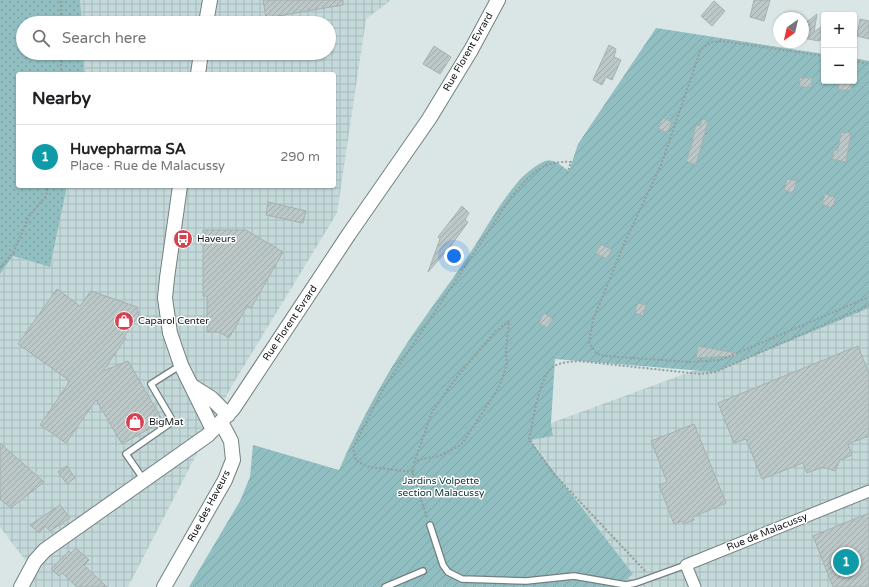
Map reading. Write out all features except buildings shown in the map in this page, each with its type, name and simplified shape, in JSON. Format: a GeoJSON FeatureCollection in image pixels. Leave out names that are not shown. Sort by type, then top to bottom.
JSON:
{"type":"FeatureCollection","features":[{"type":"Feature","properties":{"kind":"street"},"geometry":{"type":"LineString","coordinates":[[207,16],[210,0]]}},
{"type":"Feature","properties":{"kind":"street","name":"Rue Florent Evrard"},"geometry":{"type":"LineString","coordinates":[[21,587],[35,562],[45,550],[221,423],[429,119],[471,50],[498,0]]}},
{"type":"Feature","properties":{"kind":"street"},"geometry":{"type":"LineString","coordinates":[[198,72],[200,60]]}},
{"type":"Feature","properties":{"kind":"street"},"geometry":{"type":"LineString","coordinates":[[180,188],[166,278],[166,298],[170,333],[181,365],[192,386],[203,413],[221,423]]}},
{"type":"Feature","properties":{"kind":"street"},"geometry":{"type":"LineString","coordinates":[[192,386],[211,398],[221,423]]}},
{"type":"Feature","properties":{"kind":"street","name":"Rue des Haveurs"},"geometry":{"type":"LineString","coordinates":[[164,587],[225,480],[233,460],[231,441],[221,423]]}},
{"type":"Feature","properties":{"kind":"street","name":"Rue de Malacussy"},"geometry":{"type":"LineString","coordinates":[[686,565],[869,491]]}},
{"type":"Feature","properties":{"kind":"street"},"geometry":{"type":"LineString","coordinates":[[686,565],[694,587]]}},
{"type":"Feature","properties":{"kind":"lane"},"geometry":{"type":"LineString","coordinates":[[144,480],[126,454],[169,424],[171,418],[151,384],[181,365]]}},
{"type":"Feature","properties":{"kind":"lane"},"geometry":{"type":"LineString","coordinates":[[430,525],[443,565],[448,572],[462,579],[526,580],[574,576],[626,585],[651,578],[686,565]]}},
{"type":"Feature","properties":{"kind":"lane"},"geometry":{"type":"LineString","coordinates":[[385,587],[423,571]]}},
{"type":"Feature","properties":{"kind":"path"},"geometry":{"type":"LineString","coordinates":[[61,0],[61,16]]}},
{"type":"Feature","properties":{"kind":"path"},"geometry":{"type":"LineString","coordinates":[[821,56],[722,41],[711,42],[701,49],[661,166],[624,244],[593,320],[589,343],[597,354],[605,356],[690,362],[721,360],[869,297]]}},
{"type":"Feature","properties":{"kind":"path"},"geometry":{"type":"LineString","coordinates":[[61,60],[61,72]]}},
{"type":"Feature","properties":{"kind":"path"},"geometry":{"type":"LineString","coordinates":[[857,62],[869,64]]}},
{"type":"Feature","properties":{"kind":"path"},"geometry":{"type":"LineString","coordinates":[[414,472],[369,467],[356,461],[353,448],[358,436],[384,388],[512,196],[525,181],[542,166],[556,161],[571,162],[567,174]]}},
{"type":"Feature","properties":{"kind":"path"},"geometry":{"type":"LineString","coordinates":[[0,268],[13,253],[29,216],[46,196],[48,188]]}},
{"type":"Feature","properties":{"kind":"path"},"geometry":{"type":"LineString","coordinates":[[651,578],[553,473],[529,439],[543,382],[549,371],[554,366],[565,362],[579,362],[700,374],[715,372],[869,305]]}},
{"type":"Feature","properties":{"kind":"path"},"geometry":{"type":"LineString","coordinates":[[414,463],[421,459],[439,456],[461,445],[500,385],[507,364],[506,350],[509,322],[495,332],[481,348],[456,378],[432,412],[414,463],[414,472],[430,525]]}},
{"type":"Feature","properties":{"kind":"shaded area"},"geometry":{"type":"Polygon","coordinates":[[[80,0],[391,0],[366,19],[337,213],[230,389],[128,587],[27,587],[35,573],[0,527],[0,274],[13,256],[50,267],[67,188],[336,188],[336,72],[84,72],[83,60],[336,60],[336,16],[81,16],[80,0]]]}},
{"type":"Feature","properties":{"kind":"shaded area"},"geometry":{"type":"Polygon","coordinates":[[[869,306],[869,587],[617,587],[633,574],[530,439],[553,436],[551,423],[869,306]]]}},
{"type":"Feature","properties":{"kind":"green space"},"geometry":{"type":"Polygon","coordinates":[[[0,0],[80,0],[81,16],[16,16],[16,60],[83,60],[84,72],[16,72],[16,188],[67,188],[50,267],[13,256],[0,274],[0,0]]]}},
{"type":"Feature","properties":{"kind":"green space","name":"Jardins Volpette section Malacussy"},"geometry":{"type":"Polygon","coordinates":[[[656,28],[773,46],[773,48],[785,48],[821,54],[821,84],[857,84],[857,59],[869,61],[869,308],[715,372],[555,359],[551,423],[553,436],[530,440],[633,574],[617,587],[189,587],[240,501],[250,477],[253,445],[339,470],[381,385],[411,337],[463,264],[511,190],[532,169],[543,162],[554,161],[569,171],[578,144],[656,28]]]}},
{"type":"Feature","properties":{"kind":"place","name":"Haveurs"},"geometry":{"type":"Point","coordinates":[183,239]}},
{"type":"Feature","properties":{"kind":"place","name":"Caparol Center"},"geometry":{"type":"Point","coordinates":[124,321]}},
{"type":"Feature","properties":{"kind":"place","name":"BigMat"},"geometry":{"type":"Point","coordinates":[135,422]}},
{"type":"Feature","properties":{"kind":"place","name":"Huvepharma SA"},"geometry":{"type":"Point","coordinates":[846,562]}}]}
